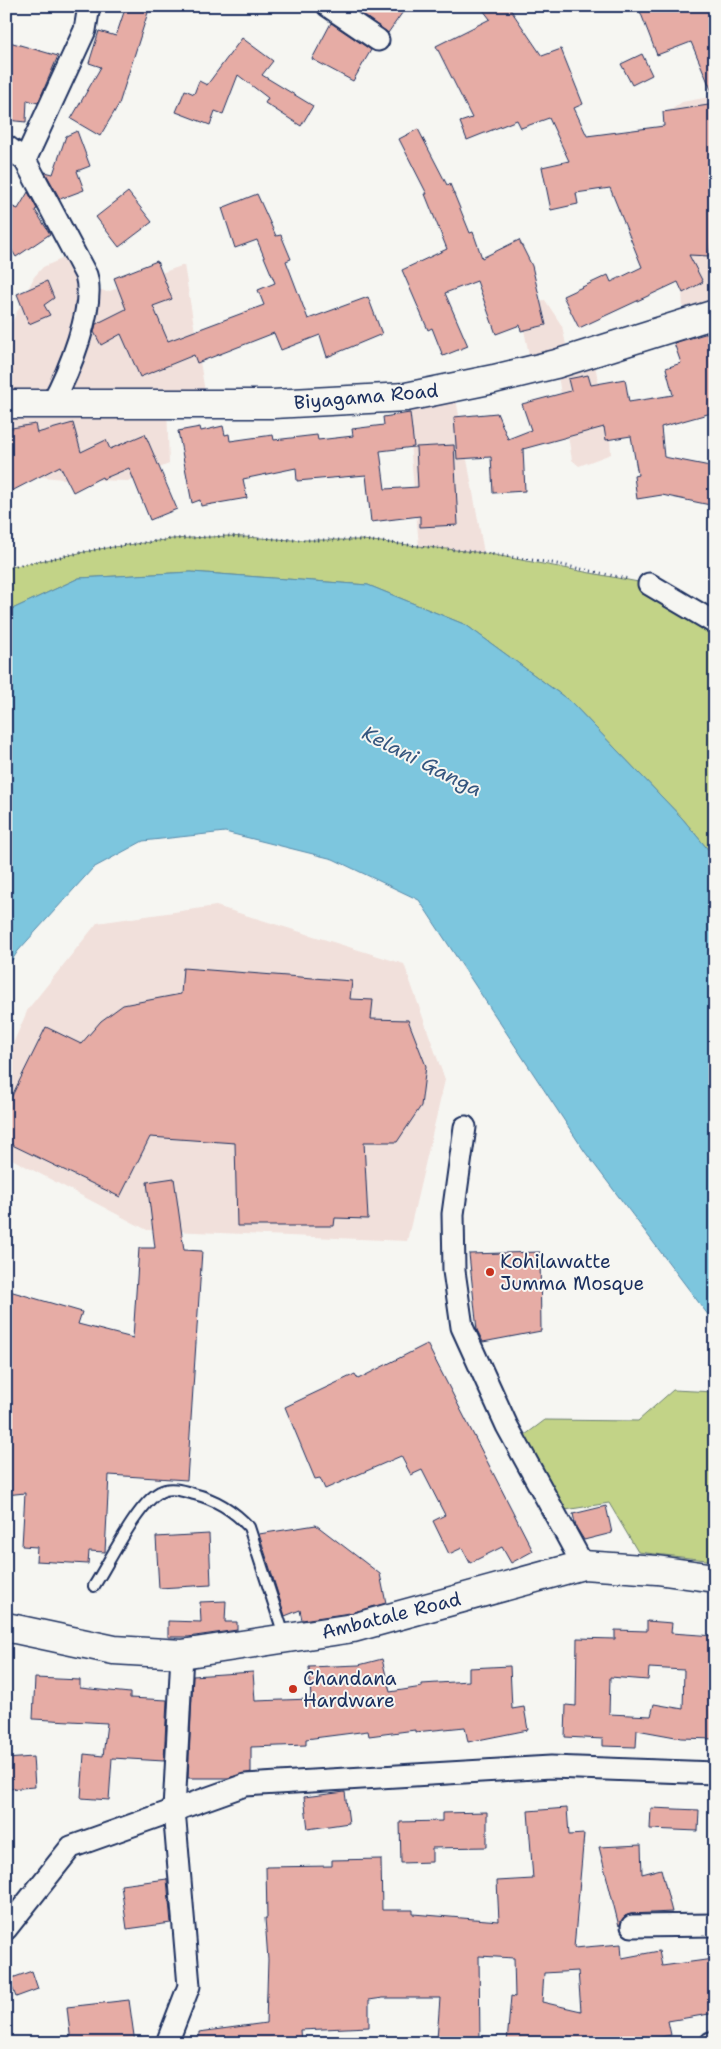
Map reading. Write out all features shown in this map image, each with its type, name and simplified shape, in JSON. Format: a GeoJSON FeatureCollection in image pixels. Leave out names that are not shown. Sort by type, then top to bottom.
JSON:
{"type":"FeatureCollection","features":[{"type":"Feature","properties":{"kind":"main road","name":"Biyagama Road"},"geometry":{"type":"LineString","coordinates":[[6,404],[273,404],[406,397],[556,364],[715,314]]}},
{"type":"Feature","properties":{"kind":"main road","name":"Ambatale Road"},"geometry":{"type":"LineString","coordinates":[[6,1627],[114,1650],[182,1654],[353,1628],[584,1565],[657,1570],[715,1578]]}},
{"type":"Feature","properties":{"kind":"street"},"geometry":{"type":"LineString","coordinates":[[25,160],[85,30],[88,6]]}},
{"type":"Feature","properties":{"kind":"street"},"geometry":{"type":"LineString","coordinates":[[328,6],[378,40]]}},
{"type":"Feature","properties":{"kind":"street"},"geometry":{"type":"LineString","coordinates":[[6,146],[25,160],[90,286],[85,315],[68,376],[52,404]]}},
{"type":"Feature","properties":{"kind":"street"},"geometry":{"type":"LineString","coordinates":[[649,584],[715,623]]}},
{"type":"Feature","properties":{"kind":"street"},"geometry":{"type":"LineString","coordinates":[[465,1127],[453,1214],[454,1271],[462,1327],[507,1426],[584,1565]]}},
{"type":"Feature","properties":{"kind":"street"},"geometry":{"type":"LineString","coordinates":[[167,2043],[189,1986],[174,1810],[182,1654]]}},
{"type":"Feature","properties":{"kind":"street"},"geometry":{"type":"LineString","coordinates":[[6,1929],[70,1847],[245,1785],[551,1767],[715,1773]]}},
{"type":"Feature","properties":{"kind":"street"},"geometry":{"type":"LineString","coordinates":[[632,1926],[715,1925]]}},
{"type":"Feature","properties":{"kind":"street"},"geometry":{"type":"LineString","coordinates":[[711,2043],[715,2042]]}},
{"type":"Feature","properties":{"kind":"lane"},"geometry":{"type":"LineString","coordinates":[[94,1586],[141,1509],[160,1491],[176,1489],[208,1497],[238,1516],[249,1527],[285,1638]]}},
{"type":"Feature","properties":{"kind":"path"},"geometry":{"type":"LineString","coordinates":[[6,568],[99,549],[172,539],[228,536],[292,540],[362,540],[484,553],[552,563],[649,584]]}},
{"type":"Feature","properties":{"kind":"shaded area"},"geometry":{"type":"Polygon","coordinates":[[[715,96],[715,314],[684,324],[671,110],[682,102],[715,96]]]}},
{"type":"Feature","properties":{"kind":"shaded area"},"geometry":{"type":"Polygon","coordinates":[[[66,257],[90,286],[107,292],[184,265],[205,392],[167,405],[169,464],[128,481],[63,479],[6,473],[6,325],[12,322],[34,277],[43,267],[66,257]]]}},
{"type":"Feature","properties":{"kind":"shaded area"},"geometry":{"type":"Polygon","coordinates":[[[545,300],[562,326],[569,359],[592,351],[610,438],[611,454],[579,466],[572,460],[556,364],[532,369],[519,306],[526,302],[545,300]]]}},
{"type":"Feature","properties":{"kind":"shaded area"},"geometry":{"type":"Polygon","coordinates":[[[454,388],[484,553],[419,546],[406,397],[454,388]]]}},
{"type":"Feature","properties":{"kind":"shaded area"},"geometry":{"type":"Polygon","coordinates":[[[216,906],[404,964],[445,1080],[407,1241],[147,1230],[6,1156],[6,1060],[28,1009],[97,923],[216,906]]]}},
{"type":"Feature","properties":{"kind":"green space"},"geometry":{"type":"Polygon","coordinates":[[[228,536],[292,540],[362,540],[484,553],[649,584],[715,623],[715,858],[682,818],[571,702],[466,625],[368,585],[191,572],[79,578],[6,612],[6,568],[99,549],[172,539],[228,536]]]}},
{"type":"Feature","properties":{"kind":"green space"},"geometry":{"type":"Polygon","coordinates":[[[673,1390],[715,1392],[715,1561],[638,1552],[609,1503],[565,1510],[525,1435],[545,1420],[638,1421],[673,1390]]]}},
{"type":"Feature","properties":{"kind":"water","name":"Kelani Ganga"},"geometry":{"type":"Polygon","coordinates":[[[191,572],[368,585],[466,625],[571,702],[682,818],[715,858],[715,1324],[585,1152],[419,900],[333,859],[225,832],[143,841],[93,868],[18,951],[6,969],[6,612],[79,578],[191,572]]]}},
{"type":"Feature","properties":{"kind":"building"},"geometry":{"type":"Polygon","coordinates":[[[126,6],[150,6],[119,104],[100,136],[71,119],[101,67],[89,63],[99,31],[116,36],[126,6]]]}},
{"type":"Feature","properties":{"kind":"building"},"geometry":{"type":"Polygon","coordinates":[[[351,6],[407,6],[388,33],[351,6]]]}},
{"type":"Feature","properties":{"kind":"building"},"geometry":{"type":"Polygon","coordinates":[[[480,6],[508,6],[542,56],[561,49],[583,104],[574,108],[587,136],[664,126],[663,112],[715,104],[715,223],[709,256],[689,255],[703,282],[683,293],[678,282],[579,328],[563,296],[608,275],[611,282],[642,267],[610,188],[576,193],[578,204],[551,210],[542,167],[569,161],[549,118],[521,128],[517,120],[467,140],[460,122],[472,118],[436,46],[490,19],[480,6]]]}},
{"type":"Feature","properties":{"kind":"building"},"geometry":{"type":"Polygon","coordinates":[[[638,6],[715,6],[715,99],[691,42],[657,55],[638,6]]]}},
{"type":"Feature","properties":{"kind":"building"},"geometry":{"type":"Polygon","coordinates":[[[331,23],[371,50],[353,81],[312,59],[331,23]]]}},
{"type":"Feature","properties":{"kind":"building"},"geometry":{"type":"Polygon","coordinates":[[[242,38],[273,61],[262,75],[313,106],[301,126],[265,103],[268,98],[238,75],[223,114],[215,111],[210,125],[176,112],[185,90],[194,94],[199,81],[207,85],[242,38]]]}},
{"type":"Feature","properties":{"kind":"building"},"geometry":{"type":"Polygon","coordinates":[[[6,41],[58,56],[38,103],[27,100],[26,122],[6,120],[6,41]]]}},
{"type":"Feature","properties":{"kind":"building"},"geometry":{"type":"Polygon","coordinates":[[[642,54],[652,75],[632,85],[621,64],[642,54]]]}},
{"type":"Feature","properties":{"kind":"building"},"geometry":{"type":"Polygon","coordinates":[[[418,129],[447,185],[450,184],[470,233],[473,232],[482,258],[519,240],[532,266],[546,325],[521,331],[520,325],[496,334],[477,281],[445,293],[468,346],[443,356],[432,328],[428,330],[402,270],[447,249],[425,194],[427,194],[399,139],[418,129]]]}},
{"type":"Feature","properties":{"kind":"building"},"geometry":{"type":"Polygon","coordinates":[[[77,131],[90,166],[77,171],[84,190],[60,199],[45,172],[53,174],[66,136],[77,131]]]}},
{"type":"Feature","properties":{"kind":"building"},"geometry":{"type":"Polygon","coordinates":[[[28,192],[37,209],[35,210],[50,234],[16,257],[6,241],[6,204],[18,209],[28,192]]]}},
{"type":"Feature","properties":{"kind":"building"},"geometry":{"type":"Polygon","coordinates":[[[128,192],[152,222],[119,247],[96,217],[128,192]]]}},
{"type":"Feature","properties":{"kind":"building"},"geometry":{"type":"Polygon","coordinates":[[[257,194],[276,236],[281,235],[291,259],[286,261],[308,319],[368,297],[382,334],[327,357],[320,335],[281,350],[274,333],[197,363],[194,355],[140,377],[121,334],[101,345],[94,332],[96,324],[126,309],[114,278],[157,261],[172,299],[153,306],[168,341],[264,305],[258,290],[275,283],[257,240],[235,248],[222,208],[257,194]]]}},
{"type":"Feature","properties":{"kind":"building"},"geometry":{"type":"Polygon","coordinates":[[[47,281],[54,298],[44,305],[50,315],[29,324],[17,294],[47,281]]]}},
{"type":"Feature","properties":{"kind":"building"},"geometry":{"type":"Polygon","coordinates":[[[715,331],[715,412],[661,427],[664,457],[715,467],[715,506],[662,495],[637,499],[634,476],[638,475],[631,436],[606,440],[604,427],[523,449],[525,491],[493,493],[491,457],[457,459],[454,417],[497,413],[508,439],[531,430],[522,404],[571,391],[568,379],[588,375],[591,385],[625,379],[629,402],[673,395],[666,368],[681,363],[674,343],[715,331]]]}},
{"type":"Feature","properties":{"kind":"building"},"geometry":{"type":"Polygon","coordinates":[[[410,413],[414,447],[380,451],[385,489],[418,487],[416,447],[454,445],[458,525],[420,527],[420,516],[371,522],[366,475],[297,481],[296,468],[243,479],[247,498],[201,506],[200,500],[192,503],[178,431],[200,427],[201,431],[223,426],[225,435],[229,434],[230,441],[273,435],[274,440],[317,435],[318,440],[353,436],[352,429],[384,425],[383,417],[410,413]]]}},
{"type":"Feature","properties":{"kind":"building"},"geometry":{"type":"Polygon","coordinates":[[[73,423],[81,452],[106,440],[110,449],[145,434],[177,509],[150,520],[129,468],[103,479],[102,477],[73,492],[60,466],[6,494],[6,429],[35,424],[37,433],[73,423]]]}},
{"type":"Feature","properties":{"kind":"building"},"geometry":{"type":"Polygon","coordinates":[[[183,968],[352,981],[350,999],[373,1000],[371,1019],[408,1020],[426,1066],[421,1106],[397,1142],[364,1142],[368,1219],[335,1218],[334,1226],[237,1226],[235,1143],[150,1137],[120,1197],[6,1142],[6,1108],[46,1027],[81,1044],[101,1021],[123,1005],[181,994],[183,968]]]}},
{"type":"Feature","properties":{"kind":"building"},"geometry":{"type":"Polygon","coordinates":[[[174,1178],[184,1250],[202,1251],[187,1480],[109,1475],[105,1552],[89,1551],[88,1564],[36,1561],[37,1547],[22,1546],[25,1493],[6,1495],[6,1290],[82,1312],[78,1324],[133,1338],[139,1248],[155,1248],[147,1182],[174,1178]]]}},
{"type":"Feature","properties":{"kind":"building"},"geometry":{"type":"Polygon","coordinates":[[[540,1252],[541,1331],[483,1342],[477,1330],[469,1254],[540,1252]]]}},
{"type":"Feature","properties":{"kind":"building"},"geometry":{"type":"Polygon","coordinates":[[[427,1344],[533,1551],[511,1563],[502,1547],[470,1563],[462,1548],[449,1554],[433,1521],[445,1515],[422,1470],[411,1475],[401,1456],[325,1489],[320,1478],[315,1479],[285,1407],[355,1374],[358,1379],[427,1344]]]}},
{"type":"Feature","properties":{"kind":"building"},"geometry":{"type":"Polygon","coordinates":[[[606,1506],[612,1533],[584,1540],[576,1527],[573,1514],[606,1506]]]}},
{"type":"Feature","properties":{"kind":"building"},"geometry":{"type":"Polygon","coordinates":[[[316,1525],[380,1574],[386,1603],[350,1613],[302,1620],[300,1610],[285,1616],[259,1534],[316,1525]]]}},
{"type":"Feature","properties":{"kind":"building"},"geometry":{"type":"Polygon","coordinates":[[[209,1534],[211,1585],[159,1588],[156,1537],[209,1534]]]}},
{"type":"Feature","properties":{"kind":"building"},"geometry":{"type":"Polygon","coordinates":[[[226,1601],[225,1622],[237,1622],[237,1630],[188,1637],[168,1637],[168,1621],[201,1622],[200,1602],[226,1601]]]}},
{"type":"Feature","properties":{"kind":"building"},"geometry":{"type":"Polygon","coordinates":[[[647,1621],[672,1623],[671,1633],[715,1636],[715,1679],[711,1701],[715,1701],[715,1739],[681,1738],[637,1730],[636,1747],[603,1746],[603,1739],[565,1737],[566,1705],[576,1706],[577,1638],[615,1639],[615,1630],[647,1631],[647,1621]],[[649,1668],[648,1680],[610,1677],[609,1714],[651,1716],[654,1704],[683,1709],[684,1670],[649,1668]]]}},
{"type":"Feature","properties":{"kind":"building"},"geometry":{"type":"Polygon","coordinates":[[[382,1659],[390,1692],[422,1687],[422,1684],[469,1681],[469,1668],[510,1666],[512,1709],[524,1707],[528,1730],[468,1742],[465,1727],[415,1732],[415,1730],[369,1736],[368,1731],[306,1739],[306,1745],[251,1747],[251,1772],[228,1778],[188,1778],[193,1676],[253,1672],[255,1701],[311,1699],[309,1667],[359,1665],[382,1659]]]}},
{"type":"Feature","properties":{"kind":"building"},"geometry":{"type":"Polygon","coordinates":[[[35,1678],[80,1680],[80,1688],[130,1693],[130,1698],[167,1700],[164,1761],[112,1758],[109,1800],[81,1798],[84,1754],[103,1756],[107,1723],[33,1719],[35,1678]]]}},
{"type":"Feature","properties":{"kind":"building"},"geometry":{"type":"Polygon","coordinates":[[[33,1757],[35,1787],[6,1789],[6,1759],[33,1757]]]}},
{"type":"Feature","properties":{"kind":"building"},"geometry":{"type":"Polygon","coordinates":[[[345,1792],[349,1823],[308,1829],[304,1797],[345,1792]]]}},
{"type":"Feature","properties":{"kind":"building"},"geometry":{"type":"Polygon","coordinates":[[[567,1808],[569,1835],[584,1834],[574,1948],[621,1944],[622,1958],[659,1951],[662,1966],[713,1959],[715,2013],[668,2021],[671,2035],[632,2043],[507,2043],[511,1996],[515,1997],[514,1958],[479,1956],[480,2042],[437,2039],[440,1998],[383,1998],[369,2000],[369,2027],[300,2030],[301,2043],[199,2043],[199,2032],[266,2023],[268,1960],[265,1918],[267,1918],[266,1867],[332,1866],[332,1860],[381,1859],[382,1910],[413,1910],[413,1914],[499,1921],[497,1881],[533,1879],[528,1811],[567,1808]],[[578,1971],[544,1973],[542,2002],[581,2011],[578,1971]]]}},
{"type":"Feature","properties":{"kind":"building"},"geometry":{"type":"Polygon","coordinates":[[[651,1808],[699,1810],[698,1831],[650,1829],[651,1808]]]}},
{"type":"Feature","properties":{"kind":"building"},"geometry":{"type":"Polygon","coordinates":[[[487,1812],[487,1847],[432,1848],[432,1862],[401,1863],[400,1822],[442,1821],[442,1813],[487,1812]]]}},
{"type":"Feature","properties":{"kind":"building"},"geometry":{"type":"Polygon","coordinates":[[[641,1845],[642,1874],[661,1869],[672,1912],[631,1914],[625,1916],[619,1926],[599,1847],[641,1845]]]}},
{"type":"Feature","properties":{"kind":"building"},"geometry":{"type":"Polygon","coordinates":[[[167,1879],[171,1923],[127,1929],[121,1885],[167,1879]]]}},
{"type":"Feature","properties":{"kind":"building"},"geometry":{"type":"Polygon","coordinates":[[[32,1971],[38,1989],[16,1997],[9,1979],[32,1971]]]}},
{"type":"Feature","properties":{"kind":"building"},"geometry":{"type":"Polygon","coordinates":[[[129,2000],[135,2043],[71,2043],[67,2007],[129,2000]]]}},
{"type":"Feature","properties":{"kind":"place","name":"Kohilawatte Jumma Mosque"},"geometry":{"type":"Point","coordinates":[490,1272]}},
{"type":"Feature","properties":{"kind":"place","name":"Chandana Hardware"},"geometry":{"type":"Point","coordinates":[293,1689]}}]}
